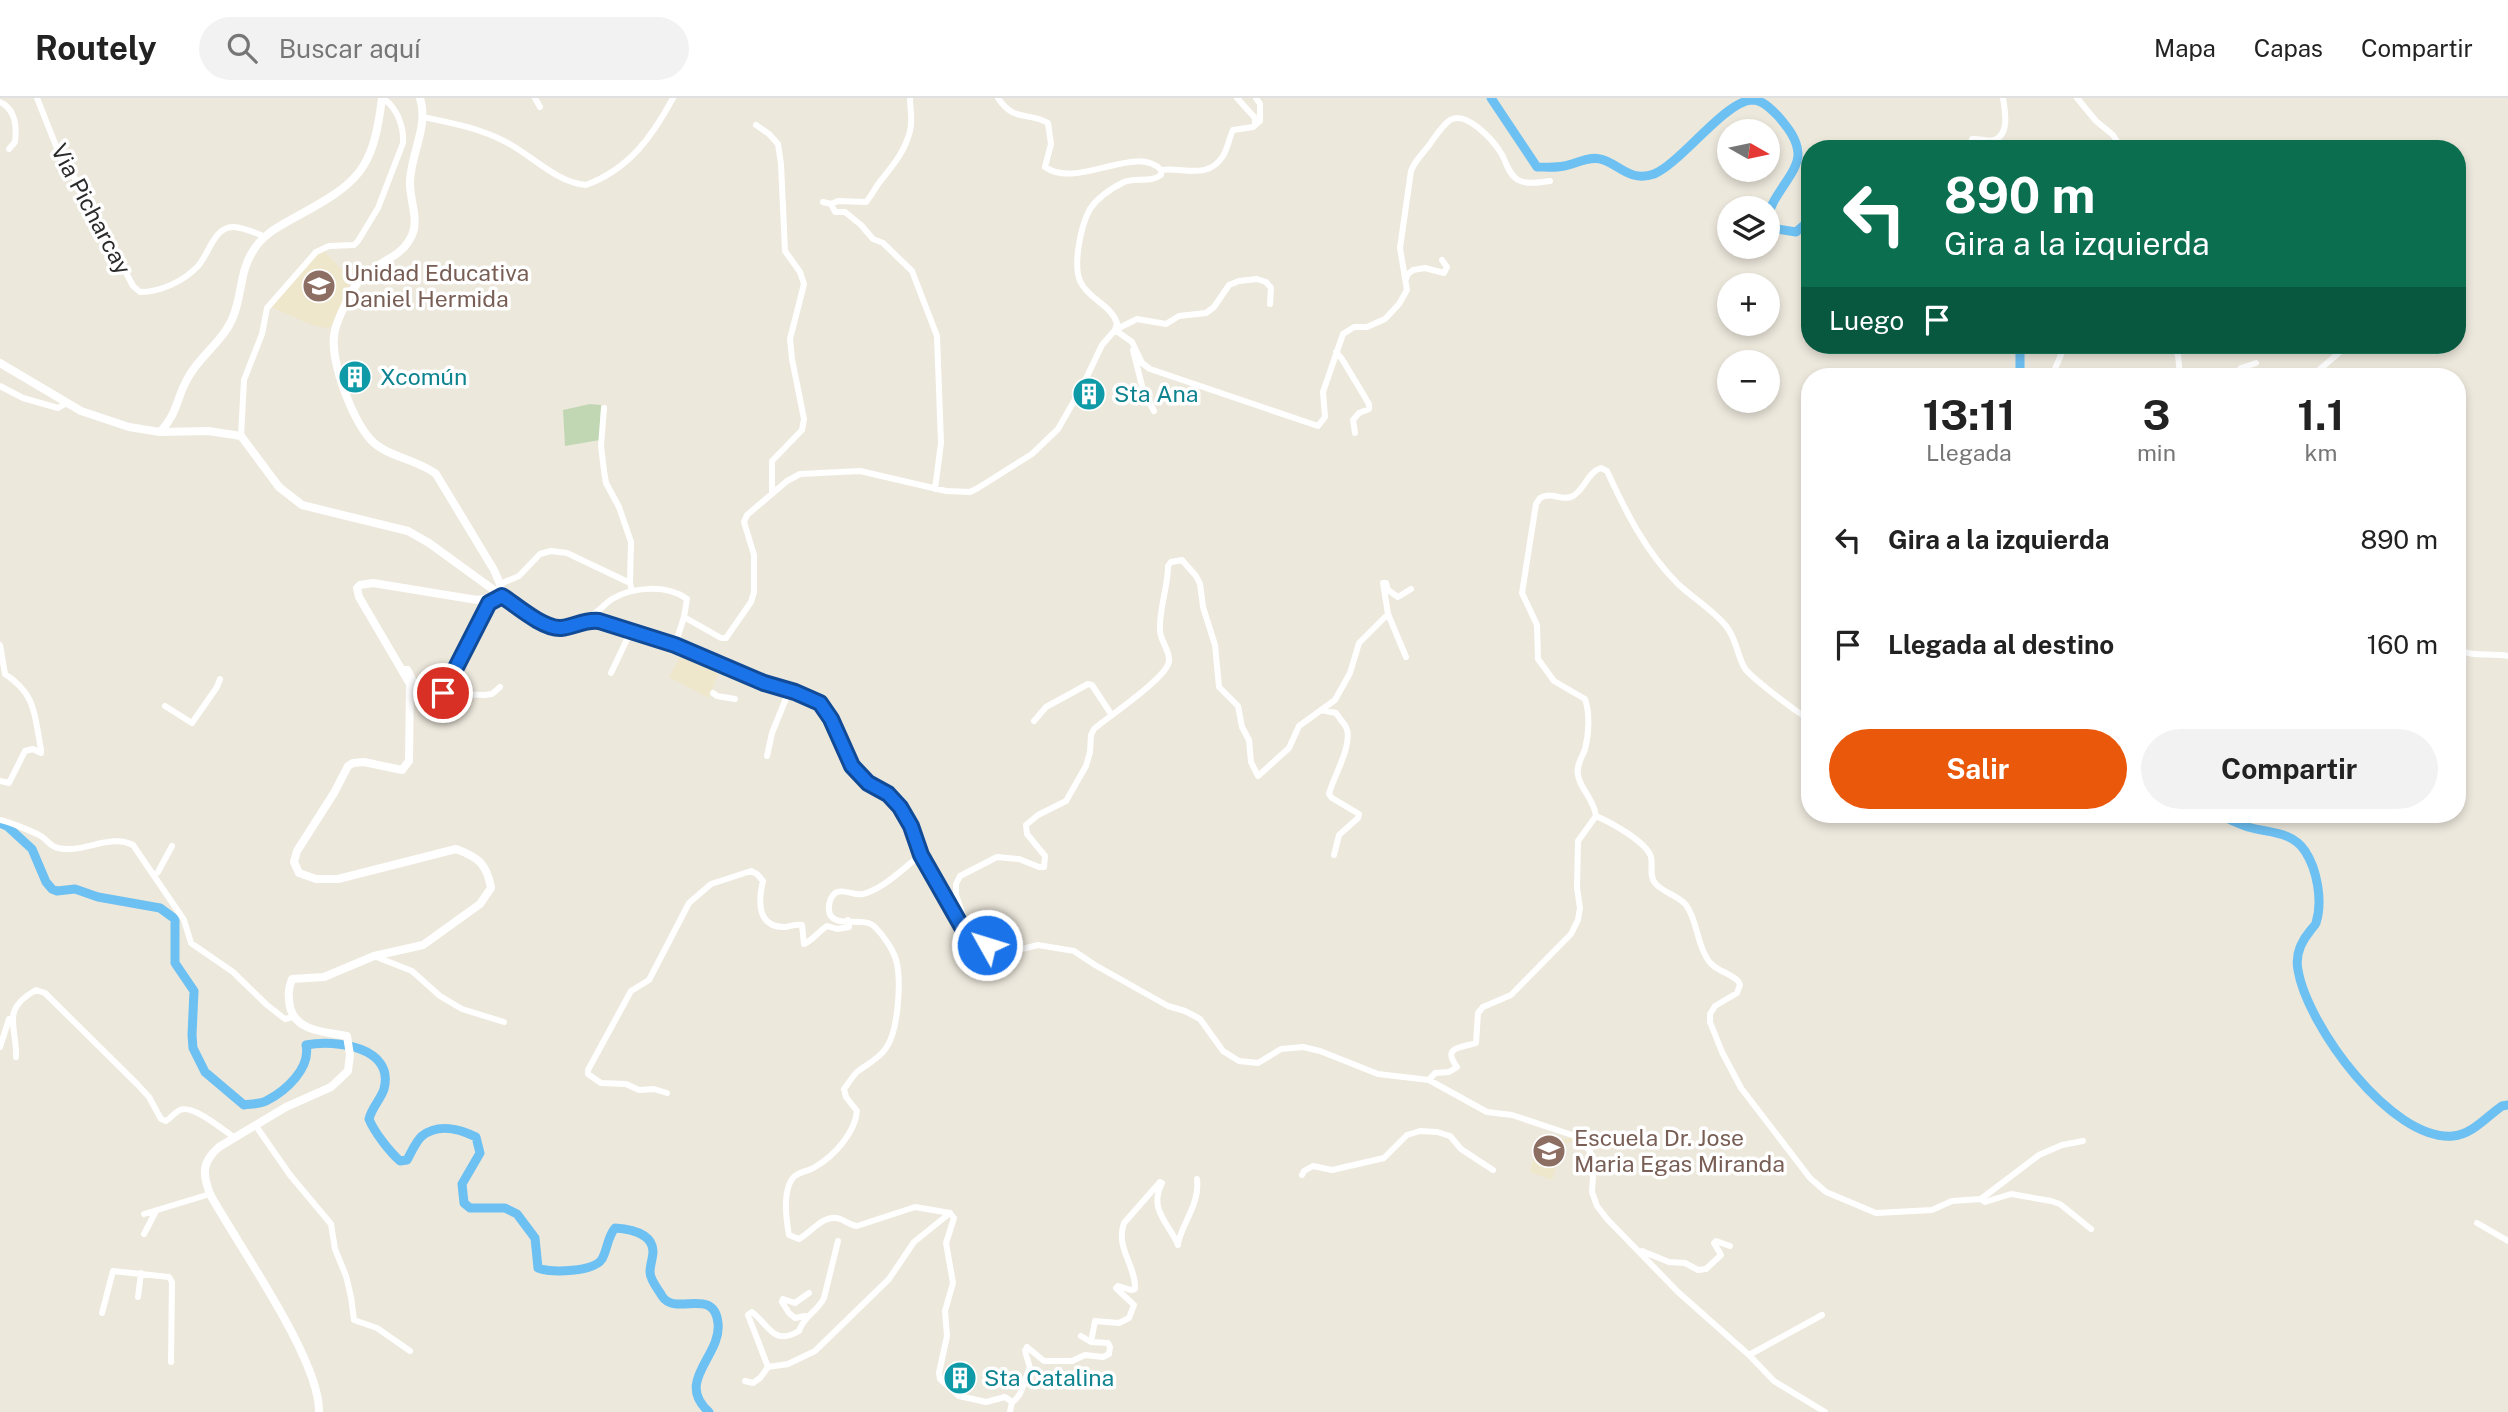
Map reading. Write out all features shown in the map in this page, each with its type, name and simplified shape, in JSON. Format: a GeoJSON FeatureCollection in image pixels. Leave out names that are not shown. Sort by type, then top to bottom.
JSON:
{"type":"FeatureCollection","features":[{"type":"Feature","properties":{"kind":"street","name":"Via Picharcay"},"geometry":{"type":"LineString","coordinates":[[37,98],[60,156],[84,192],[133,286],[141,292],[157,291],[190,273],[224,229],[233,227],[264,236]]}},
{"type":"Feature","properties":{"kind":"street"},"geometry":{"type":"LineString","coordinates":[[160,432],[175,414],[190,373],[227,329],[234,316],[248,258],[264,236],[339,192],[364,168],[372,152],[383,98]]}},
{"type":"Feature","properties":{"kind":"street"},"geometry":{"type":"LineString","coordinates":[[242,436],[244,380],[262,334],[267,308],[316,252],[329,246],[354,245],[377,208],[403,135],[396,113],[383,98]]}},
{"type":"Feature","properties":{"kind":"street"},"geometry":{"type":"LineString","coordinates":[[420,98],[423,117],[410,179],[415,217],[412,235],[400,251],[359,280],[333,336],[335,355],[346,393],[363,429],[375,444],[424,465],[436,474],[487,558],[500,584],[502,596]]}},
{"type":"Feature","properties":{"kind":"street"},"geometry":{"type":"LineString","coordinates":[[535,98],[540,107]]}},
{"type":"Feature","properties":{"kind":"street"},"geometry":{"type":"LineString","coordinates":[[423,117],[467,126],[493,136],[517,148],[552,173],[586,185],[610,173],[643,146],[673,98]]}},
{"type":"Feature","properties":{"kind":"street"},"geometry":{"type":"LineString","coordinates":[[822,202],[866,202],[880,181],[895,166],[910,130],[910,98]]}},
{"type":"Feature","properties":{"kind":"street"},"geometry":{"type":"LineString","coordinates":[[998,98],[1013,114],[1048,123],[1051,144],[1045,167],[1051,172],[1086,172],[1135,162],[1151,163],[1161,170],[1201,172],[1210,169],[1223,155],[1233,130],[1255,125],[1260,121],[1260,104],[1256,98]]}},
{"type":"Feature","properties":{"kind":"street"},"geometry":{"type":"LineString","coordinates":[[1237,98],[1255,118],[1255,125]]}},
{"type":"Feature","properties":{"kind":"street"},"geometry":{"type":"LineString","coordinates":[[1972,140],[1991,140],[2002,134],[2005,128],[2003,98]]}},
{"type":"Feature","properties":{"kind":"street"},"geometry":{"type":"LineString","coordinates":[[2077,98],[2116,140]]}},
{"type":"Feature","properties":{"kind":"street"},"geometry":{"type":"LineString","coordinates":[[0,102],[7,105],[15,121],[15,142],[9,149]]}},
{"type":"Feature","properties":{"kind":"street"},"geometry":{"type":"LineString","coordinates":[[1115,330],[1132,342],[1142,363],[1150,369],[1318,426],[1325,417],[1323,392],[1343,334],[1347,330],[1379,324],[1404,296],[1405,281],[1400,248],[1411,171],[1415,160],[1450,120],[1468,120],[1476,126],[1500,151],[1517,180],[1530,183],[1550,181]]}},
{"type":"Feature","properties":{"kind":"street"},"geometry":{"type":"LineString","coordinates":[[756,125],[778,144],[785,251],[800,272],[804,284],[790,339],[804,419],[802,430],[772,461],[772,494]]}},
{"type":"Feature","properties":{"kind":"street"},"geometry":{"type":"LineString","coordinates":[[1115,330],[1115,316],[1088,292],[1079,278],[1080,239],[1090,210],[1098,199],[1125,182],[1158,178],[1161,170]]}},
{"type":"Feature","properties":{"kind":"street"},"geometry":{"type":"LineString","coordinates":[[831,204],[835,212],[845,212],[912,271],[937,336],[941,443],[935,489]]}},
{"type":"Feature","properties":{"kind":"street"},"geometry":{"type":"LineString","coordinates":[[1405,281],[1408,274],[1418,268],[1444,273],[1447,267],[1442,260]]}},
{"type":"Feature","properties":{"kind":"street"},"geometry":{"type":"LineString","coordinates":[[684,617],[721,638],[726,638],[751,602],[754,592],[754,555],[744,522],[747,515],[794,476],[816,472],[873,473],[935,489],[971,492],[1032,454],[1058,429],[1102,345],[1115,330],[1137,319],[1166,324],[1179,316],[1206,313],[1214,307],[1229,285],[1239,281],[1257,279],[1269,284],[1270,304]]}},
{"type":"Feature","properties":{"kind":"street"},"geometry":{"type":"LineString","coordinates":[[1132,342],[1143,390],[1154,411]]}},
{"type":"Feature","properties":{"kind":"street"},"geometry":{"type":"LineString","coordinates":[[1336,352],[1368,399],[1369,409],[1359,413],[1353,420],[1355,433]]}},
{"type":"Feature","properties":{"kind":"street"},"geometry":{"type":"LineString","coordinates":[[2321,368],[2338,354]]}},
{"type":"Feature","properties":{"kind":"street"},"geometry":{"type":"LineString","coordinates":[[0,363],[81,411],[129,427],[160,432],[208,431],[242,436],[279,487],[302,505],[408,531],[538,621],[556,628],[591,617],[631,587]]}},
{"type":"Feature","properties":{"kind":"street"},"geometry":{"type":"LineString","coordinates":[[2241,368],[2256,363]]}},
{"type":"Feature","properties":{"kind":"street"},"geometry":{"type":"LineString","coordinates":[[0,386],[23,398],[58,408],[67,403]]}},
{"type":"Feature","properties":{"kind":"street"},"geometry":{"type":"LineString","coordinates":[[604,408],[601,446],[604,471],[606,483],[620,508],[631,542],[631,587]]}},
{"type":"Feature","properties":{"kind":"street"},"geometry":{"type":"LineString","coordinates":[[1801,714],[1789,707],[1746,670],[1735,639],[1724,623],[1676,582],[1645,546],[1623,508],[1607,471],[1597,469],[1575,495],[1566,499],[1545,495],[1536,504],[1522,593],[1537,625],[1535,643],[1538,659],[1554,681],[1585,699],[1588,708],[1587,740],[1578,762],[1578,777],[1588,793],[1596,816],[1624,831],[1650,854],[1655,884],[1687,907],[1707,960],[1738,981],[1740,985],[1737,993],[1717,1004],[1711,1012],[1713,1028],[1726,1061],[1741,1088],[1814,1182],[1826,1192],[1876,1213],[1932,1210],[1952,1202],[1980,1199],[2039,1155],[2083,1141]]}},
{"type":"Feature","properties":{"kind":"street"},"geometry":{"type":"LineString","coordinates":[[500,584],[519,576],[540,554],[551,551],[567,553],[631,587],[674,592],[684,596],[687,604],[675,645]]}},
{"type":"Feature","properties":{"kind":"street"},"geometry":{"type":"LineString","coordinates":[[962,927],[966,923],[956,895],[956,884],[960,876],[997,857],[1018,859],[1044,867],[1045,856],[1027,834],[1026,825],[1038,815],[1066,801],[1086,766],[1094,729],[1156,681],[1167,666],[1169,660],[1160,626],[1168,566],[1177,559],[1182,560],[1200,584],[1203,607],[1215,645],[1219,687],[1238,706],[1256,774],[1261,775],[1271,762],[1289,748],[1299,726],[1335,700],[1350,674],[1359,643],[1388,614]]}},
{"type":"Feature","properties":{"kind":"street"},"geometry":{"type":"LineString","coordinates":[[319,1412],[315,1382],[290,1330],[209,1194],[203,1170],[206,1161],[219,1147],[301,1100],[331,1087],[348,1071],[350,1047],[347,1036],[306,1028],[293,1017],[287,992],[292,979],[324,977],[374,956],[423,945],[480,904],[491,888],[488,872],[474,855],[456,849],[338,879],[316,879],[299,873],[294,862],[297,851],[348,766],[364,762],[402,770],[409,761],[410,684],[359,597],[357,592],[360,584],[373,583],[477,600],[502,596]]}},
{"type":"Feature","properties":{"kind":"street"},"geometry":{"type":"LineString","coordinates":[[1406,657],[1388,614],[1383,583],[1398,597],[1411,589]]}},
{"type":"Feature","properties":{"kind":"street"},"geometry":{"type":"LineString","coordinates":[[443,693],[489,603],[502,596]]}},
{"type":"Feature","properties":{"kind":"street"},"geometry":{"type":"LineString","coordinates":[[580,622],[599,621],[675,645],[764,683],[814,699],[825,707],[852,766],[868,783],[896,801],[911,826],[921,855],[962,927],[992,947],[1022,949],[1038,945],[1074,951],[1168,1006],[1200,1019],[1223,1051],[1239,1061],[1258,1063],[1281,1049],[1303,1047],[1378,1074],[1429,1080],[1487,1112],[1512,1115],[1575,1136],[1589,1150],[1594,1160],[1592,1192],[1597,1206],[1634,1248],[1774,1381],[1825,1412]]}},
{"type":"Feature","properties":{"kind":"street"},"geometry":{"type":"LineString","coordinates":[[611,673],[631,631]]}},
{"type":"Feature","properties":{"kind":"street"},"geometry":{"type":"LineString","coordinates":[[0,645],[5,674],[16,681],[34,708],[41,749],[41,752],[33,749],[25,751],[9,783],[0,781]]}},
{"type":"Feature","properties":{"kind":"street"},"geometry":{"type":"LineString","coordinates":[[2466,652],[2477,655],[2493,653],[2508,656]]}},
{"type":"Feature","properties":{"kind":"street"},"geometry":{"type":"LineString","coordinates":[[403,669],[408,669],[419,691],[484,695],[492,694],[500,687]]}},
{"type":"Feature","properties":{"kind":"street"},"geometry":{"type":"LineString","coordinates":[[165,706],[192,723],[220,679]]}},
{"type":"Feature","properties":{"kind":"street"},"geometry":{"type":"LineString","coordinates":[[1034,721],[1046,707],[1088,684],[1092,685],[1111,714]]}},
{"type":"Feature","properties":{"kind":"street"},"geometry":{"type":"LineString","coordinates":[[767,756],[772,733],[789,691]]}},
{"type":"Feature","properties":{"kind":"street"},"geometry":{"type":"LineString","coordinates":[[713,693],[735,699]]}},
{"type":"Feature","properties":{"kind":"street"},"geometry":{"type":"LineString","coordinates":[[1320,710],[1336,713],[1347,728],[1343,754],[1329,794],[1359,814],[1359,818],[1339,835],[1334,855]]}},
{"type":"Feature","properties":{"kind":"street"},"geometry":{"type":"LineString","coordinates":[[1429,1080],[1435,1073],[1449,1072],[1457,1067],[1451,1057],[1452,1051],[1458,1046],[1476,1043],[1476,1020],[1483,1007],[1511,995],[1571,934],[1580,908],[1577,888],[1578,841],[1596,816]]}},
{"type":"Feature","properties":{"kind":"street"},"geometry":{"type":"LineString","coordinates":[[0,820],[40,836],[55,848],[70,849],[114,841],[125,841],[133,845],[184,920],[191,943],[233,972],[285,1019],[293,1017]]}},
{"type":"Feature","properties":{"kind":"street"},"geometry":{"type":"LineString","coordinates":[[155,875],[172,846]]}},
{"type":"Feature","properties":{"kind":"street"},"geometry":{"type":"LineString","coordinates":[[921,855],[870,892],[860,895],[836,892],[830,902],[830,915],[837,921],[863,920],[874,926],[891,949],[897,964],[898,1009],[888,1046],[855,1074],[844,1089],[846,1097],[857,1111],[854,1129],[846,1140],[815,1168],[793,1178],[787,1187],[789,1235],[799,1239],[820,1222],[832,1218],[840,1218],[856,1226],[915,1208],[950,1213],[954,1218],[946,1249],[953,1283],[946,1311],[947,1336],[940,1379],[959,1396],[986,1402],[1005,1397],[1012,1402]]}},
{"type":"Feature","properties":{"kind":"street"},"geometry":{"type":"LineString","coordinates":[[667,1093],[654,1088],[639,1090],[626,1084],[601,1083],[589,1074],[589,1070],[631,991],[649,980],[689,903],[710,884],[751,872],[763,881],[760,901],[762,916],[768,923],[783,927],[802,925],[804,944],[827,926],[837,929],[849,927],[848,920]]}},
{"type":"Feature","properties":{"kind":"street"},"geometry":{"type":"LineString","coordinates":[[374,956],[412,971],[454,1005],[504,1022]]}},
{"type":"Feature","properties":{"kind":"street"},"geometry":{"type":"LineString","coordinates":[[0,1047],[16,1005],[24,996],[37,990],[45,993],[149,1097],[161,1119],[166,1121],[178,1111],[198,1112],[234,1138]]}},
{"type":"Feature","properties":{"kind":"street"},"geometry":{"type":"LineString","coordinates":[[10,1018],[16,1057]]}},
{"type":"Feature","properties":{"kind":"street"},"geometry":{"type":"LineString","coordinates":[[256,1126],[290,1175],[331,1224],[335,1249],[346,1276],[354,1320],[377,1328],[410,1351]]}},
{"type":"Feature","properties":{"kind":"street"},"geometry":{"type":"LineString","coordinates":[[1302,1175],[1313,1166],[1332,1170],[1384,1158],[1407,1135],[1420,1131],[1450,1136],[1461,1149],[1493,1170]]}},
{"type":"Feature","properties":{"kind":"street"},"geometry":{"type":"LineString","coordinates":[[1091,1342],[1095,1321],[1119,1324],[1129,1318],[1133,1305],[1116,1288],[1118,1286],[1135,1289],[1136,1281],[1121,1242],[1124,1223],[1160,1182],[1162,1183],[1157,1193],[1162,1221],[1178,1245],[1186,1219],[1199,1193],[1197,1180]]}},
{"type":"Feature","properties":{"kind":"street"},"geometry":{"type":"LineString","coordinates":[[144,1214],[209,1194]]}},
{"type":"Feature","properties":{"kind":"street"},"geometry":{"type":"LineString","coordinates":[[1980,1199],[1985,1202],[2011,1194],[2051,1201],[2060,1204],[2091,1229]]}},
{"type":"Feature","properties":{"kind":"street"},"geometry":{"type":"LineString","coordinates":[[144,1234],[158,1209]]}},
{"type":"Feature","properties":{"kind":"street"},"geometry":{"type":"LineString","coordinates":[[745,1381],[753,1383],[768,1367],[788,1364],[815,1351],[889,1279],[914,1242],[950,1213]]}},
{"type":"Feature","properties":{"kind":"street"},"geometry":{"type":"LineString","coordinates":[[2477,1223],[2508,1241]]}},
{"type":"Feature","properties":{"kind":"street"},"geometry":{"type":"LineString","coordinates":[[809,1293],[796,1303],[783,1299],[782,1302],[795,1318],[805,1316],[820,1306],[838,1241]]}},
{"type":"Feature","properties":{"kind":"street"},"geometry":{"type":"LineString","coordinates":[[1634,1248],[1669,1262],[1685,1263],[1698,1270],[1706,1269],[1721,1255],[1714,1243],[1717,1241],[1730,1246]]}},
{"type":"Feature","properties":{"kind":"street"},"geometry":{"type":"LineString","coordinates":[[102,1313],[113,1270],[169,1277],[172,1282],[171,1362]]}},
{"type":"Feature","properties":{"kind":"street"},"geometry":{"type":"LineString","coordinates":[[138,1297],[141,1273]]}},
{"type":"Feature","properties":{"kind":"street"},"geometry":{"type":"LineString","coordinates":[[768,1367],[748,1315],[752,1311],[777,1336],[784,1337],[799,1331],[805,1316]]}},
{"type":"Feature","properties":{"kind":"street"},"geometry":{"type":"LineString","coordinates":[[1749,1355],[1822,1315]]}},
{"type":"Feature","properties":{"kind":"street"},"geometry":{"type":"LineString","coordinates":[[1012,1402],[1017,1400],[1021,1393],[1023,1380],[1030,1368],[1025,1352],[1027,1348],[1044,1361],[1072,1361],[1085,1355],[1103,1357],[1109,1354],[1108,1343],[1091,1342],[1081,1336]]}},
{"type":"Feature","properties":{"kind":"street"},"geometry":{"type":"LineString","coordinates":[[1010,1412],[1012,1402]]}},
{"type":"Feature","properties":{"kind":"shaded area","name":"Unidad Educativa Daniel Hermida"},"geometry":{"type":"Polygon","coordinates":[[[324,251],[351,279],[333,326],[326,328],[312,325],[271,307],[318,253],[324,251]]]}},
{"type":"Feature","properties":{"kind":"shaded area"},"geometry":{"type":"Polygon","coordinates":[[[683,651],[721,666],[709,698],[669,677],[683,651]]]}},
{"type":"Feature","properties":{"kind":"shaded area","name":"Escuela Dr. Jose Maria Egas Miranda"},"geometry":{"type":"Polygon","coordinates":[[[1539,1136],[1565,1139],[1572,1137],[1576,1140],[1564,1144],[1552,1180],[1530,1172],[1539,1136]]]}},
{"type":"Feature","properties":{"kind":"green space"},"geometry":{"type":"Polygon","coordinates":[[[590,404],[601,405],[600,440],[565,446],[563,410],[590,404]]]}},
{"type":"Feature","properties":{"kind":"waterway"},"geometry":{"type":"LineString","coordinates":[[1491,98],[1537,167],[1561,167],[1595,158],[1637,176],[1654,174],[1665,168],[1729,110],[1752,100],[1760,102],[1773,111],[1788,129],[1796,142],[1798,153],[1794,169],[1777,196]]}},
{"type":"Feature","properties":{"kind":"waterway"},"geometry":{"type":"LineString","coordinates":[[1780,229],[1796,232],[1801,228]]}},
{"type":"Feature","properties":{"kind":"waterway"},"geometry":{"type":"LineString","coordinates":[[2020,354],[2020,368]]}},
{"type":"Feature","properties":{"kind":"waterway"},"geometry":{"type":"LineString","coordinates":[[0,823],[32,849],[46,882],[52,889],[75,889],[98,897],[160,908],[175,919],[175,963],[194,991],[193,1048],[205,1072],[244,1105],[266,1101],[289,1085],[305,1062],[306,1045],[332,1043],[360,1049],[381,1064],[385,1075],[384,1089],[369,1119],[387,1147],[400,1161],[407,1160],[420,1138],[428,1132],[442,1128],[476,1137],[480,1153],[462,1184],[464,1203],[470,1208],[505,1208],[517,1214],[535,1238],[538,1268],[553,1271],[591,1267],[602,1259],[615,1228],[633,1231],[649,1240],[653,1251],[650,1275],[662,1296],[668,1302],[702,1304],[715,1312],[717,1335],[702,1368],[696,1390],[700,1401],[709,1412]]}},
{"type":"Feature","properties":{"kind":"waterway"},"geometry":{"type":"LineString","coordinates":[[2238,823],[2287,836],[2300,844],[2309,858],[2318,886],[2319,905],[2316,924],[2299,949],[2298,970],[2317,1020],[2356,1076],[2379,1100],[2404,1120],[2429,1133],[2460,1135],[2473,1129],[2502,1106],[2508,1105]]}},
{"type":"Feature","properties":{"kind":"place","name":"Unidad Educativa Daniel Hermida"},"geometry":{"type":"Point","coordinates":[319,286]}},
{"type":"Feature","properties":{"kind":"place","name":"Xcomún"},"geometry":{"type":"Point","coordinates":[355,377]}},
{"type":"Feature","properties":{"kind":"place","name":"Sta Ana"},"geometry":{"type":"Point","coordinates":[1089,394]}},
{"type":"Feature","properties":{"kind":"place","name":"Escuela Dr. Jose Maria Egas Miranda"},"geometry":{"type":"Point","coordinates":[1549,1151]}},
{"type":"Feature","properties":{"kind":"place","name":"Sta Catalina"},"geometry":{"type":"Point","coordinates":[960,1378]}},
{"type":"Feature","properties":{"kind":"route"},"geometry":{"type":"LineString","coordinates":[[443,693],[489,603],[502,596],[538,621],[556,628],[592,620],[599,621],[675,645],[764,683],[814,699],[825,707],[841,746],[859,775],[888,794],[900,807],[911,826],[921,855],[962,927],[987,945]]}}]}
